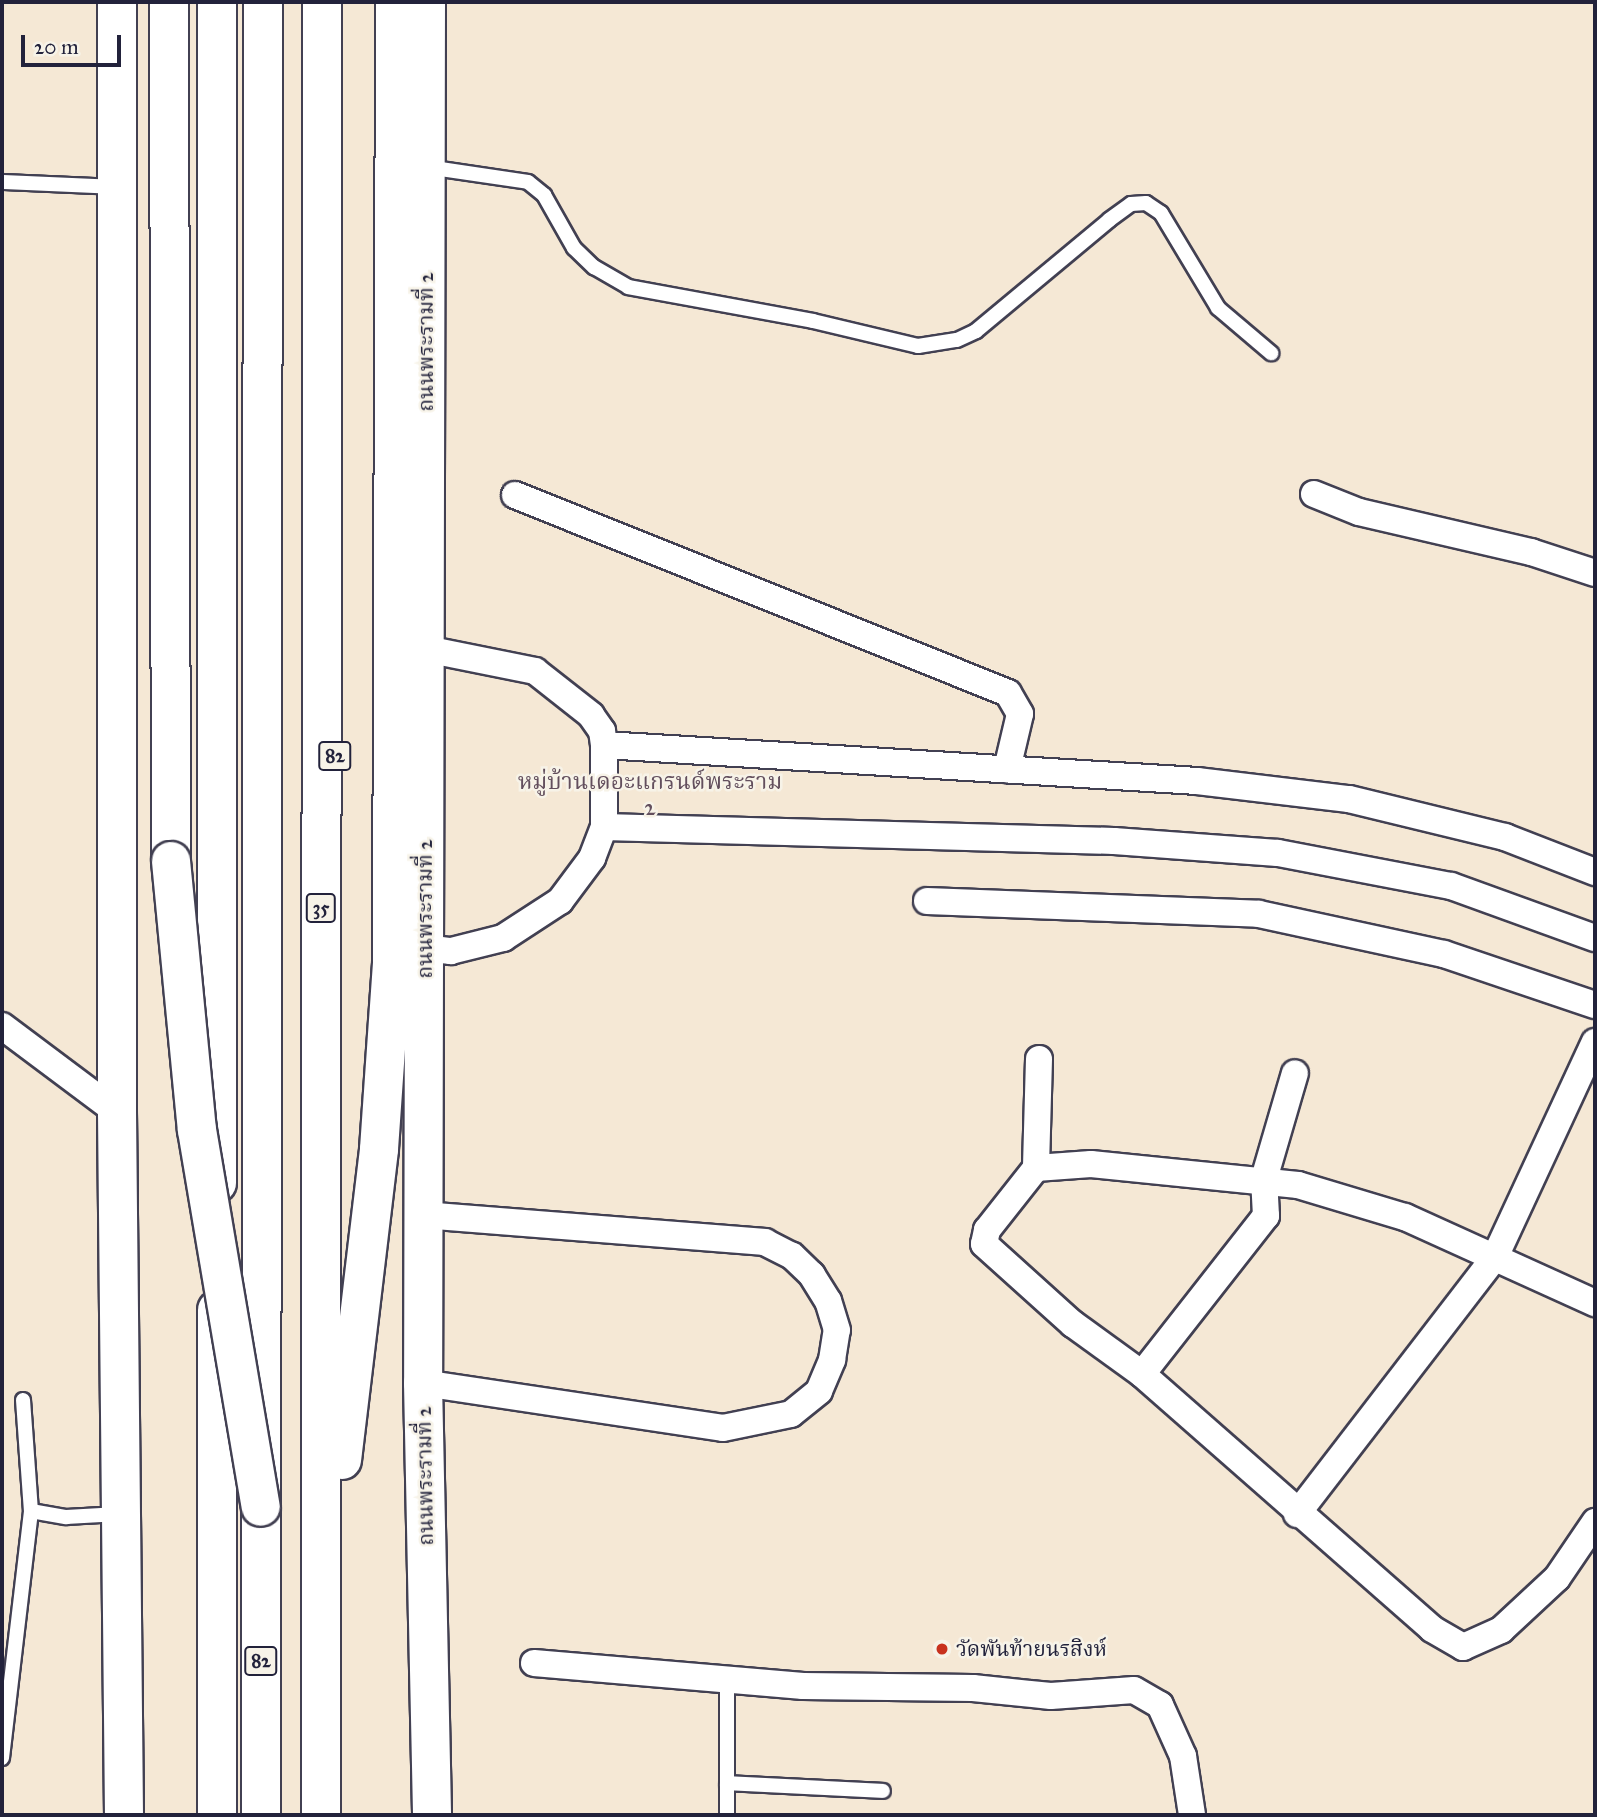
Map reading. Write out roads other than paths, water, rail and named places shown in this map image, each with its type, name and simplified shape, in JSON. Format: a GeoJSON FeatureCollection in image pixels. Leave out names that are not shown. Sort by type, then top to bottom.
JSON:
{"type":"FeatureCollection","features":[{"type":"Feature","properties":{"kind":"main road"},"geometry":{"type":"LineString","coordinates":[[117,2],[117,1112],[124,1815]]}},
{"type":"Feature","properties":{"kind":"main road"},"geometry":{"type":"LineString","coordinates":[[169,2],[172,873],[197,1130],[261,1507]]}},
{"type":"Feature","properties":{"kind":"main road"},"geometry":{"type":"LineString","coordinates":[[217,2],[217,1815]]}},
{"type":"Feature","properties":{"kind":"main road","name":"82"},"geometry":{"type":"LineString","coordinates":[[261,1815],[263,2]]}},
{"type":"Feature","properties":{"kind":"main road","name":"35"},"geometry":{"type":"LineString","coordinates":[[321,1815],[322,2]]}},
{"type":"Feature","properties":{"kind":"main road","name":"82"},"geometry":{"type":"LineString","coordinates":[[335,2],[335,1815]]}},
{"type":"Feature","properties":{"kind":"main road"},"geometry":{"type":"LineString","coordinates":[[335,1510],[377,1161],[393,948],[395,2]]}},
{"type":"Feature","properties":{"kind":"main road","name":"ถนนพระรามที่ 2"},"geometry":{"type":"LineString","coordinates":[[426,2],[423,1383],[432,1815]]}},
{"type":"Feature","properties":{"kind":"street"},"geometry":{"type":"LineString","coordinates":[[1314,494],[1359,512],[1531,552],[1595,573]]}},
{"type":"Feature","properties":{"kind":"street"},"geometry":{"type":"LineString","coordinates":[[515,495],[1008,693],[1020,714],[1007,769]]}},
{"type":"Feature","properties":{"kind":"street"},"geometry":{"type":"LineString","coordinates":[[425,948],[451,951],[503,938],[560,901],[592,859],[604,827],[604,745],[602,731],[591,715],[535,671],[426,649]]}},
{"type":"Feature","properties":{"kind":"street"},"geometry":{"type":"LineString","coordinates":[[604,745],[1197,781],[1349,799],[1505,837],[1595,872]]}},
{"type":"Feature","properties":{"kind":"street"},"geometry":{"type":"LineString","coordinates":[[604,827],[1114,841],[1278,853],[1451,886],[1595,938]]}},
{"type":"Feature","properties":{"kind":"street"},"geometry":{"type":"LineString","coordinates":[[927,901],[1259,914],[1444,954],[1595,1005]]}},
{"type":"Feature","properties":{"kind":"street"},"geometry":{"type":"LineString","coordinates":[[2,1026],[117,1112]]}},
{"type":"Feature","properties":{"kind":"street"},"geometry":{"type":"LineString","coordinates":[[1297,1514],[1495,1257],[1595,1042]]}},
{"type":"Feature","properties":{"kind":"street"},"geometry":{"type":"LineString","coordinates":[[1039,1059],[1036,1168],[987,1230],[984,1244],[1073,1324],[1142,1374],[1297,1514],[1432,1629],[1463,1647],[1501,1630],[1558,1578],[1595,1522]]}},
{"type":"Feature","properties":{"kind":"street"},"geometry":{"type":"LineString","coordinates":[[1142,1374],[1266,1216],[1264,1179],[1295,1073]]}},
{"type":"Feature","properties":{"kind":"street"},"geometry":{"type":"LineString","coordinates":[[1036,1168],[1091,1164],[1264,1179],[1405,1217],[1595,1303]]}},
{"type":"Feature","properties":{"kind":"street"},"geometry":{"type":"LineString","coordinates":[[423,1215],[765,1242],[792,1256],[812,1275],[828,1301],[837,1330],[832,1360],[819,1391],[791,1414],[723,1428],[423,1383]]}},
{"type":"Feature","properties":{"kind":"street"},"geometry":{"type":"LineString","coordinates":[[534,1663],[803,1686],[973,1688],[1051,1696],[1134,1690],[1160,1705],[1183,1756],[1192,1815]]}},
{"type":"Feature","properties":{"kind":"lane"},"geometry":{"type":"LineString","coordinates":[[426,167],[528,182],[544,195],[574,248],[594,267],[628,287],[813,321],[918,346],[957,340],[976,331],[1109,220],[1132,204],[1146,203],[1161,213],[1218,308],[1270,353]]}},
{"type":"Feature","properties":{"kind":"lane"},"geometry":{"type":"LineString","coordinates":[[2,182],[119,187]]}},
{"type":"Feature","properties":{"kind":"lane"},"geometry":{"type":"LineString","coordinates":[[2,1758],[31,1511],[23,1400]]}},
{"type":"Feature","properties":{"kind":"lane"},"geometry":{"type":"LineString","coordinates":[[31,1511],[66,1517],[119,1514]]}},
{"type":"Feature","properties":{"kind":"lane"},"geometry":{"type":"LineString","coordinates":[[726,1815],[727,1680]]}},
{"type":"Feature","properties":{"kind":"lane"},"geometry":{"type":"LineString","coordinates":[[727,1783],[883,1791]]}},
{"type":"Feature","properties":{"kind":"place","name":"วัดพันท้ายนรสิงห์"},"geometry":{"type":"Point","coordinates":[942,1649]}},
{"type":"Feature","properties":{"kind":"district","name":"หมู่บ้านเดอะแกรนด์พระราม 2"},"geometry":{"type":"Point","coordinates":[650,794]}}]}
